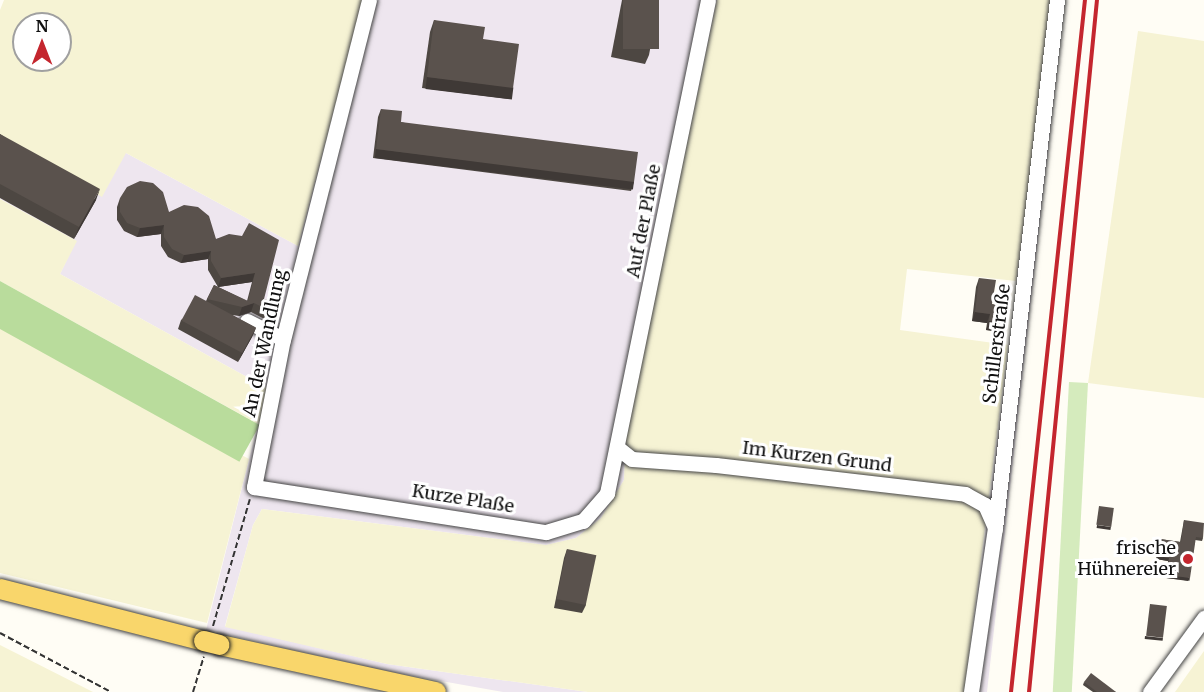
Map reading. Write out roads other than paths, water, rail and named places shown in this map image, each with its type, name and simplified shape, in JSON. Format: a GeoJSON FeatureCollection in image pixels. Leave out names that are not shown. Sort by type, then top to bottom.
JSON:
{"type":"FeatureCollection","features":[{"type":"Feature","properties":{"kind":"main road"},"geometry":{"type":"LineString","coordinates":[[0,589],[210,642],[436,692]]}},
{"type":"Feature","properties":{"kind":"street","name":"An der Wandlung"},"geometry":{"type":"LineString","coordinates":[[254,487],[284,339],[369,0]]}},
{"type":"Feature","properties":{"kind":"street","name":"Auf der Plaße"},"geometry":{"type":"LineString","coordinates":[[618,449],[708,0]]}},
{"type":"Feature","properties":{"kind":"street","name":"Schillerstraße"},"geometry":{"type":"LineString","coordinates":[[972,692],[995,528],[1057,0]]}},
{"type":"Feature","properties":{"kind":"street"},"geometry":{"type":"LineString","coordinates":[[247,321],[284,339]]}},
{"type":"Feature","properties":{"kind":"street","name":"Kurze Plaße"},"geometry":{"type":"LineString","coordinates":[[254,487],[546,532],[583,521],[595,510],[607,493],[618,449]]}},
{"type":"Feature","properties":{"kind":"street","name":"Im Kurzen Grund"},"geometry":{"type":"LineString","coordinates":[[618,449],[632,459],[716,465],[965,494],[985,505],[995,528]]}},
{"type":"Feature","properties":{"kind":"street"},"geometry":{"type":"LineString","coordinates":[[1150,692],[1204,618]]}},
{"type":"Feature","properties":{"kind":"railway"},"geometry":{"type":"LineString","coordinates":[[1011,692],[1085,0]]}},
{"type":"Feature","properties":{"kind":"railway"},"geometry":{"type":"LineString","coordinates":[[1029,692],[1097,0]]}},
{"type":"Feature","properties":{"kind":"place","name":"frische Hühnereier"},"geometry":{"type":"Point","coordinates":[1188,559]}}]}
